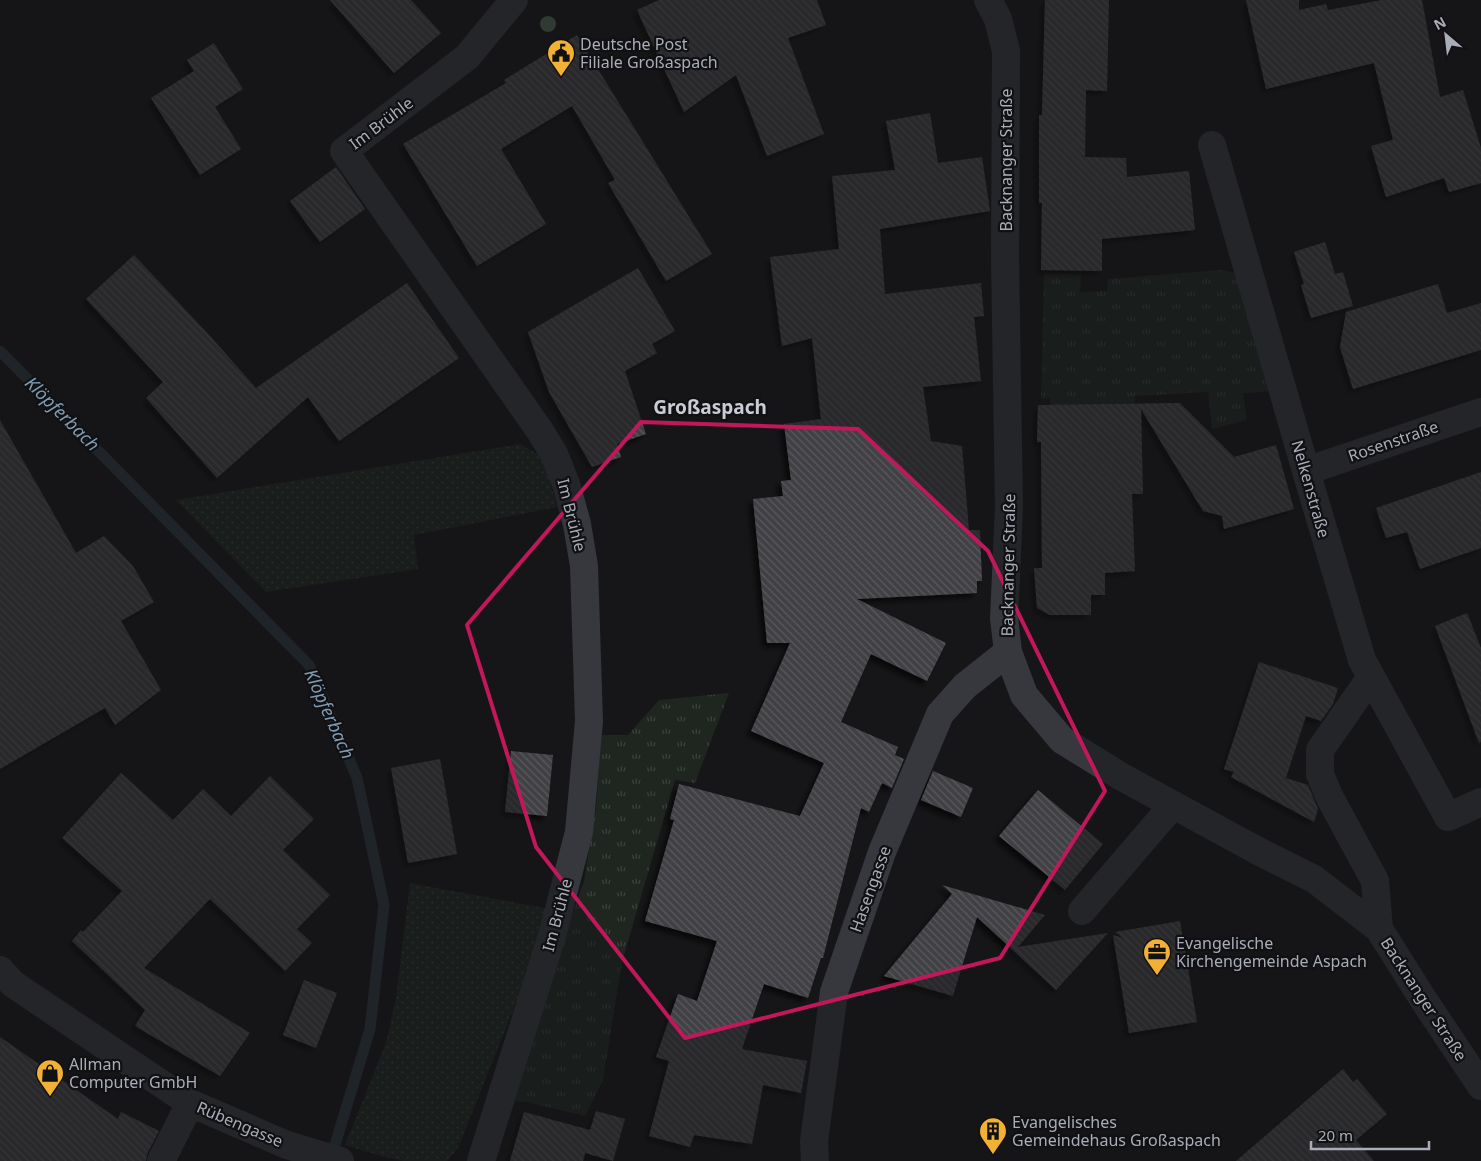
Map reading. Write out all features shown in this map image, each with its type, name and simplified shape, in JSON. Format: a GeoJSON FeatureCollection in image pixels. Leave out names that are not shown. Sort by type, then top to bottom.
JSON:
{"type":"FeatureCollection","features":[{"type":"Feature","properties":{"kind":"street","name":"Im Brühle"},"geometry":{"type":"LineString","coordinates":[[481,1161],[552,936],[579,832],[589,721],[584,566],[575,516],[566,484],[554,454],[540,431],[344,151],[468,58],[515,0]]}},
{"type":"Feature","properties":{"kind":"street","name":"Backnanger Straße"},"geometry":{"type":"LineString","coordinates":[[988,0],[998,19],[1006,51],[1005,258],[1009,507],[1004,618],[1008,652],[1024,695],[1062,740],[1122,777],[1314,879],[1379,929],[1481,1086]]}},
{"type":"Feature","properties":{"kind":"street","name":"Nelkenstraße"},"geometry":{"type":"LineString","coordinates":[[1212,145],[1362,660],[1448,817],[1481,802]]}},
{"type":"Feature","properties":{"kind":"street","name":"Rosenstraße"},"geometry":{"type":"LineString","coordinates":[[1306,471],[1481,412]]}},
{"type":"Feature","properties":{"kind":"street","name":"Hasengasse"},"geometry":{"type":"LineString","coordinates":[[815,1161],[814,1141],[834,992],[882,852],[940,714],[965,686],[1008,652]]}},
{"type":"Feature","properties":{"kind":"street"},"geometry":{"type":"LineString","coordinates":[[1372,677],[1320,750],[1320,774],[1329,796],[1375,881],[1379,929]]}},
{"type":"Feature","properties":{"kind":"street"},"geometry":{"type":"LineString","coordinates":[[1082,911],[1174,805]]}},
{"type":"Feature","properties":{"kind":"street","name":"Rübengasse"},"geometry":{"type":"LineString","coordinates":[[0,970],[12,984],[190,1103],[287,1145],[340,1161]]}},
{"type":"Feature","properties":{"kind":"street"},"geometry":{"type":"LineString","coordinates":[[161,1161],[190,1103]]}},
{"type":"Feature","properties":{"kind":"highlighted area"},"geometry":{"type":"Polygon","coordinates":[[[641,422],[858,429],[988,551],[1105,791],[1000,958],[685,1038],[536,847],[467,625],[641,422]]]}},
{"type":"Feature","properties":{"kind":"green space"},"geometry":{"type":"Polygon","coordinates":[[[1219,270],[1244,274],[1272,391],[1243,393],[1247,420],[1212,429],[1208,392],[1135,396],[1135,404],[1051,405],[1050,398],[1041,399],[1044,273],[1081,274],[1080,292],[1107,291],[1108,279],[1219,270]]]}},
{"type":"Feature","properties":{"kind":"green space"},"geometry":{"type":"Polygon","coordinates":[[[520,444],[543,457],[557,507],[414,535],[418,569],[266,592],[176,500],[520,444]]]}},
{"type":"Feature","properties":{"kind":"green space"},"geometry":{"type":"Polygon","coordinates":[[[729,693],[695,783],[675,780],[622,962],[603,1080],[585,1116],[527,1102],[506,1101],[584,881],[596,808],[601,735],[628,735],[659,700],[729,693]]]}},
{"type":"Feature","properties":{"kind":"green space"},"geometry":{"type":"Polygon","coordinates":[[[410,883],[550,909],[524,983],[458,1148],[447,1161],[403,1161],[345,1145],[386,1043],[396,998],[410,883]]]}},
{"type":"Feature","properties":{"kind":"building"},"geometry":{"type":"Polygon","coordinates":[[[330,0],[411,0],[441,33],[394,73],[330,0]]]}},
{"type":"Feature","properties":{"kind":"building"},"geometry":{"type":"Polygon","coordinates":[[[659,0],[817,0],[826,25],[788,38],[824,134],[767,156],[736,75],[684,112],[637,10],[659,0]]]}},
{"type":"Feature","properties":{"kind":"building"},"geometry":{"type":"Polygon","coordinates":[[[1045,0],[1109,0],[1107,91],[1086,90],[1085,157],[1126,158],[1127,177],[1189,171],[1195,230],[1102,239],[1102,271],[1041,270],[1042,203],[1039,203],[1039,115],[1042,115],[1045,0]]]}},
{"type":"Feature","properties":{"kind":"building"},"geometry":{"type":"Polygon","coordinates":[[[1246,0],[1299,0],[1299,10],[1326,4],[1328,10],[1382,0],[1422,0],[1440,97],[1463,90],[1481,148],[1481,183],[1449,192],[1444,178],[1386,197],[1371,146],[1393,140],[1374,63],[1266,89],[1246,0]]]}},
{"type":"Feature","properties":{"kind":"building"},"geometry":{"type":"Polygon","coordinates":[[[577,35],[712,254],[666,281],[608,183],[615,180],[572,106],[501,149],[546,224],[477,266],[403,144],[506,83],[504,80],[577,35]]]}},
{"type":"Feature","properties":{"kind":"building"},"geometry":{"type":"Polygon","coordinates":[[[214,43],[243,89],[215,107],[241,149],[200,175],[151,98],[194,71],[187,60],[214,43]]]}},
{"type":"Feature","properties":{"kind":"building"},"geometry":{"type":"Polygon","coordinates":[[[930,113],[938,163],[982,157],[990,211],[880,229],[885,294],[981,283],[984,316],[974,317],[981,381],[923,387],[931,441],[962,446],[969,530],[980,530],[982,581],[977,581],[977,593],[857,599],[946,643],[927,681],[871,654],[841,722],[898,747],[895,755],[904,759],[892,788],[882,783],[869,812],[861,808],[823,958],[821,958],[808,998],[764,984],[742,1049],[807,1061],[801,1093],[763,1085],[752,1144],[694,1135],[690,1147],[649,1136],[669,1061],[656,1057],[678,994],[697,1001],[717,941],[645,921],[674,820],[670,819],[679,784],[800,816],[824,763],[751,731],[790,643],[767,643],[753,499],[783,496],[781,481],[791,480],[784,424],[821,419],[812,338],[782,346],[770,257],[839,249],[832,176],[895,170],[886,121],[930,113]]]}},
{"type":"Feature","properties":{"kind":"building"},"geometry":{"type":"Polygon","coordinates":[[[336,167],[365,209],[320,242],[290,201],[336,167]]]}},
{"type":"Feature","properties":{"kind":"building"},"geometry":{"type":"Polygon","coordinates":[[[1325,242],[1335,274],[1343,272],[1353,306],[1311,318],[1301,285],[1304,284],[1294,252],[1325,242]]]}},
{"type":"Feature","properties":{"kind":"building"},"geometry":{"type":"Polygon","coordinates":[[[134,255],[256,388],[407,283],[459,358],[339,441],[308,397],[217,478],[146,398],[163,382],[86,299],[134,255]]]}},
{"type":"Feature","properties":{"kind":"building"},"geometry":{"type":"Polygon","coordinates":[[[638,268],[675,331],[652,344],[657,353],[625,371],[646,434],[617,444],[621,457],[592,467],[549,392],[528,332],[638,268]]]}},
{"type":"Feature","properties":{"kind":"building"},"geometry":{"type":"Polygon","coordinates":[[[1438,284],[1447,313],[1481,303],[1481,350],[1353,389],[1340,347],[1346,312],[1438,284]]]}},
{"type":"Feature","properties":{"kind":"building"},"geometry":{"type":"Polygon","coordinates":[[[1180,403],[1234,457],[1276,445],[1294,509],[1224,529],[1222,516],[1203,511],[1141,409],[1143,494],[1132,494],[1135,571],[1105,573],[1105,595],[1091,595],[1091,615],[1050,615],[1037,608],[1034,568],[1042,568],[1041,442],[1037,442],[1038,405],[1180,403]]]}},
{"type":"Feature","properties":{"kind":"building"},"geometry":{"type":"Polygon","coordinates":[[[0,420],[76,553],[104,536],[133,566],[154,602],[121,621],[161,690],[115,725],[105,708],[0,769],[0,420]]]}},
{"type":"Feature","properties":{"kind":"building"},"geometry":{"type":"Polygon","coordinates":[[[1481,472],[1481,548],[1420,569],[1407,532],[1386,538],[1376,508],[1481,472]]]}},
{"type":"Feature","properties":{"kind":"building"},"geometry":{"type":"Polygon","coordinates":[[[1467,613],[1481,648],[1481,742],[1479,743],[1435,626],[1467,613]]]}},
{"type":"Feature","properties":{"kind":"building"},"geometry":{"type":"Polygon","coordinates":[[[1259,662],[1338,688],[1333,704],[1321,721],[1306,716],[1286,778],[1308,785],[1318,809],[1314,822],[1231,777],[1234,772],[1224,769],[1259,662]]]}},
{"type":"Feature","properties":{"kind":"building"},"geometry":{"type":"Polygon","coordinates":[[[511,751],[553,755],[547,816],[505,812],[511,751]]]}},
{"type":"Feature","properties":{"kind":"building"},"geometry":{"type":"Polygon","coordinates":[[[440,759],[457,854],[408,863],[391,768],[440,759]]]}},
{"type":"Feature","properties":{"kind":"building"},"geometry":{"type":"Polygon","coordinates":[[[933,771],[973,788],[961,817],[921,800],[933,771]]]}},
{"type":"Feature","properties":{"kind":"building"},"geometry":{"type":"Polygon","coordinates":[[[121,773],[173,820],[203,789],[231,816],[270,776],[314,819],[283,850],[330,895],[297,929],[312,943],[285,971],[210,899],[144,968],[250,1033],[220,1076],[135,1026],[145,1010],[72,941],[122,891],[62,838],[121,773]]]}},
{"type":"Feature","properties":{"kind":"building"},"geometry":{"type":"Polygon","coordinates":[[[1038,790],[1103,844],[1065,890],[999,836],[1038,790]]]}},
{"type":"Feature","properties":{"kind":"building"},"geometry":{"type":"Polygon","coordinates":[[[942,885],[1045,915],[1018,947],[1108,933],[1056,990],[977,917],[953,996],[884,976],[952,894],[942,885]]]}},
{"type":"Feature","properties":{"kind":"building"},"geometry":{"type":"Polygon","coordinates":[[[1180,921],[1197,1022],[1129,1033],[1113,935],[1123,938],[1115,932],[1180,921]]]}},
{"type":"Feature","properties":{"kind":"building"},"geometry":{"type":"Polygon","coordinates":[[[304,980],[337,993],[316,1048],[283,1035],[304,980]]]}},
{"type":"Feature","properties":{"kind":"building"},"geometry":{"type":"Polygon","coordinates":[[[0,1037],[118,1119],[121,1112],[159,1131],[147,1154],[146,1161],[0,1161],[0,1037]]]}},
{"type":"Feature","properties":{"kind":"building"},"geometry":{"type":"Polygon","coordinates":[[[1343,1069],[1353,1082],[1357,1079],[1387,1114],[1356,1140],[1374,1161],[1236,1161],[1343,1069]]]}},
{"type":"Feature","properties":{"kind":"building"},"geometry":{"type":"Polygon","coordinates":[[[596,1111],[625,1119],[613,1161],[585,1153],[583,1161],[510,1161],[524,1112],[590,1130],[596,1111]]]}},
{"type":"Feature","properties":{"kind":"waterway","name":"Klöpferbach"},"geometry":{"type":"LineString","coordinates":[[0,351],[309,665],[357,778],[384,905],[370,1029],[331,1158]]}},
{"type":"Feature","properties":{"kind":"place","name":"Deutsche Post Filiale Großaspach"},"geometry":{"type":"Point","coordinates":[561,77]}},
{"type":"Feature","properties":{"kind":"place","name":"Evangelische Kirchengemeinde Aspach"},"geometry":{"type":"Point","coordinates":[1157,976]}},
{"type":"Feature","properties":{"kind":"place","name":"Allman Computer GmbH"},"geometry":{"type":"Point","coordinates":[50,1097]}},
{"type":"Feature","properties":{"kind":"place","name":"Evangelisches Gemeindehaus Großaspach"},"geometry":{"type":"Point","coordinates":[993,1155]}},
{"type":"Feature","properties":{"kind":"district","name":"Großaspach"},"geometry":{"type":"Point","coordinates":[710,407]}}]}
